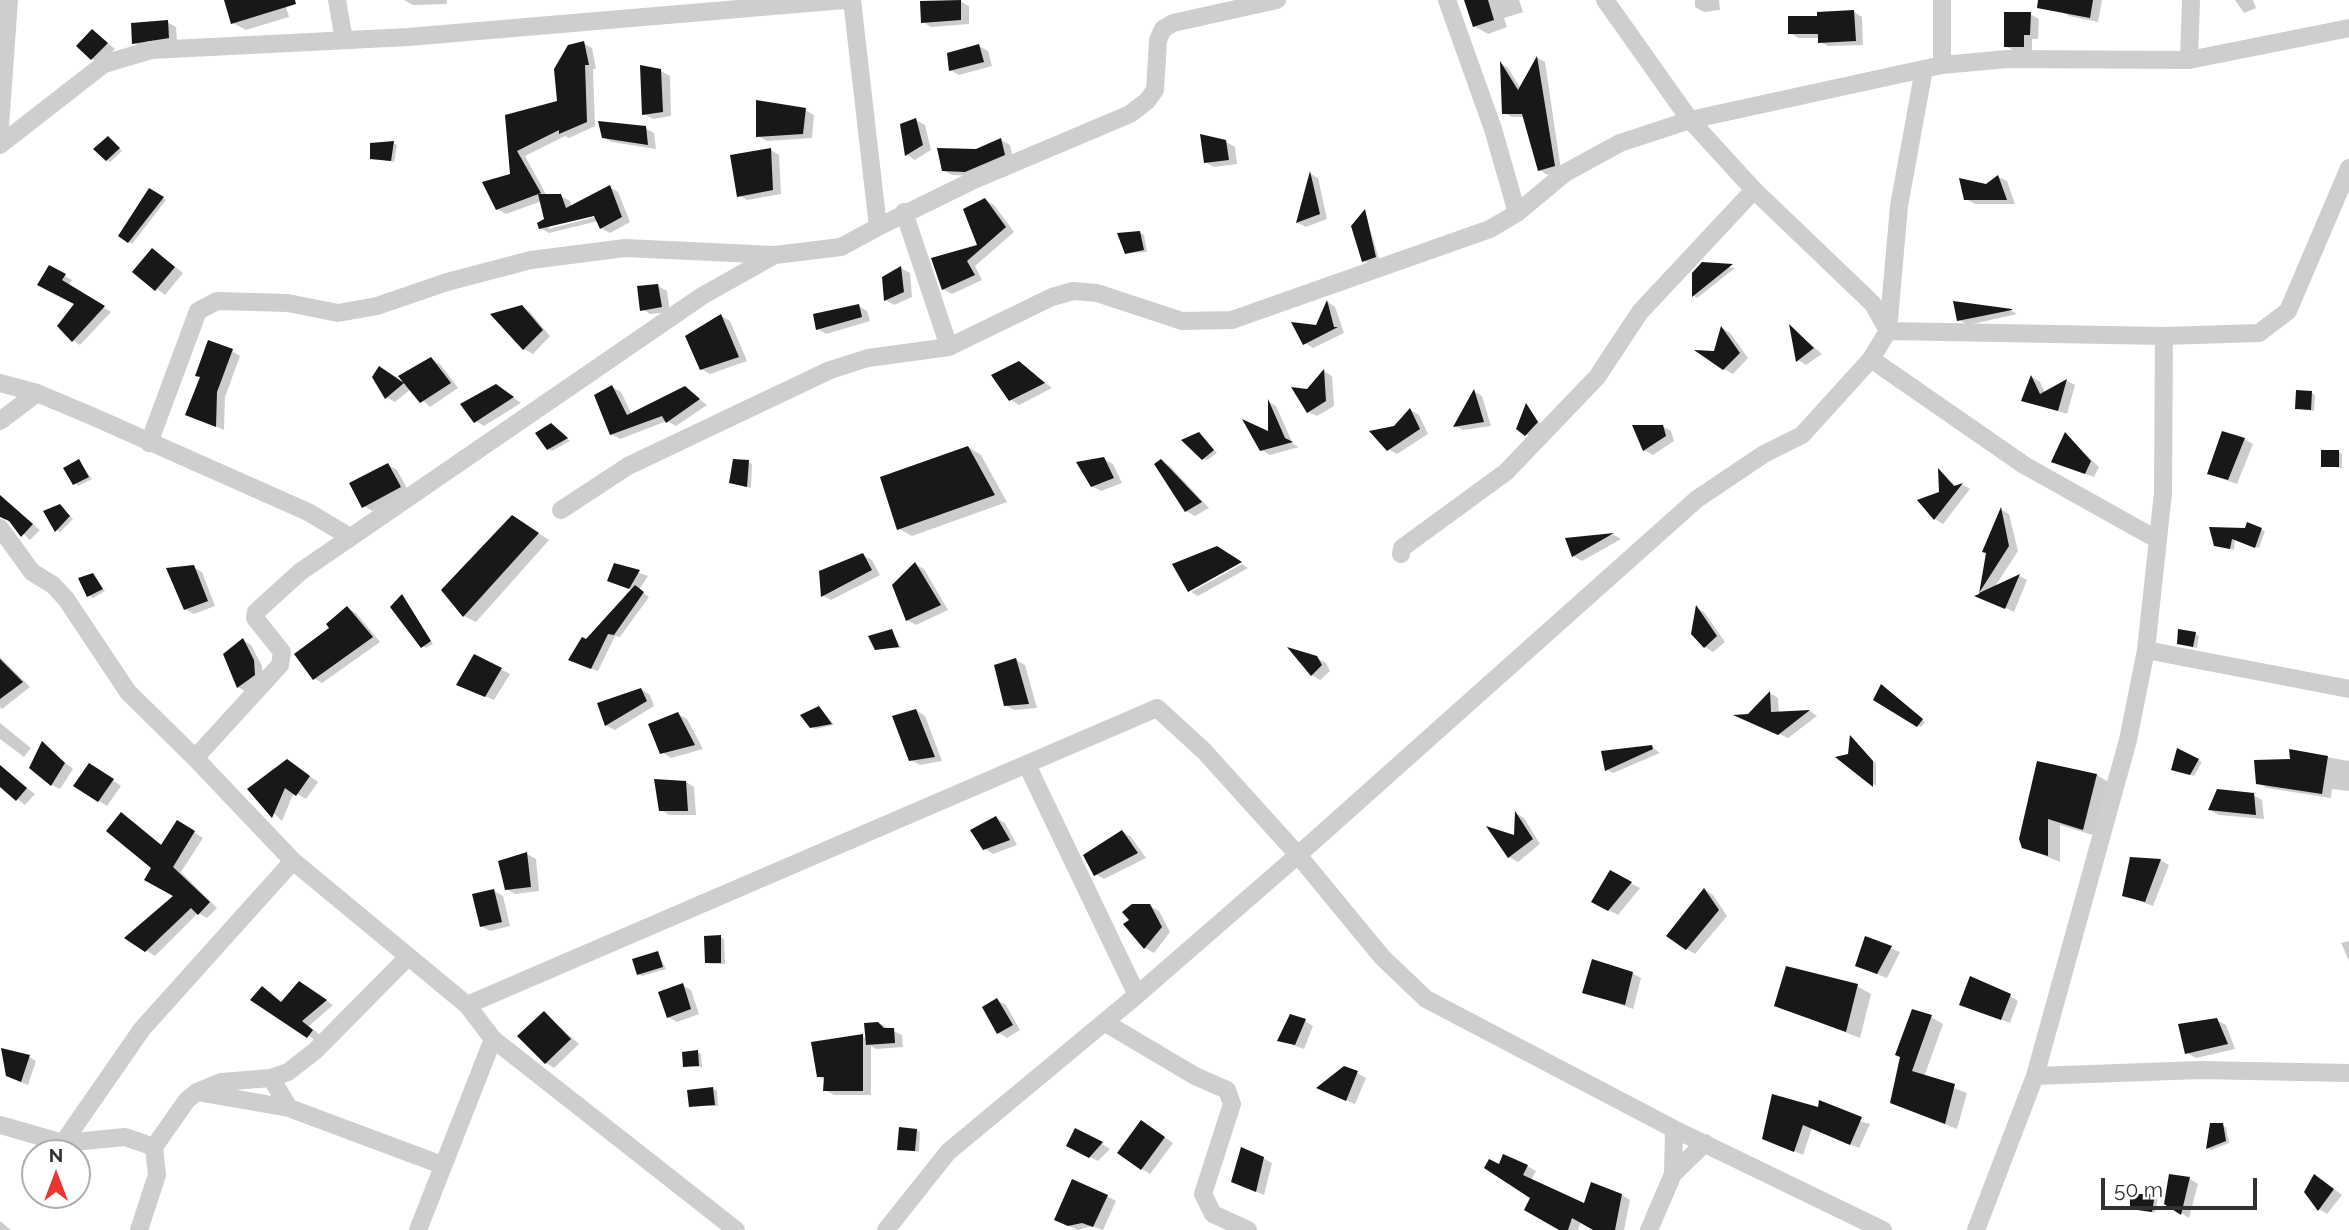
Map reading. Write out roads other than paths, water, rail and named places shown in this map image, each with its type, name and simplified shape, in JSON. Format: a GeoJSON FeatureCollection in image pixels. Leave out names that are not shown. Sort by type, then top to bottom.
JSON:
{"type":"FeatureCollection","features":[{"type":"Feature","properties":{"kind":"street"},"geometry":{"type":"LineString","coordinates":[[0,126],[9,0]]}},
{"type":"Feature","properties":{"kind":"street"},"geometry":{"type":"LineString","coordinates":[[337,0],[344,40]]}},
{"type":"Feature","properties":{"kind":"street"},"geometry":{"type":"LineString","coordinates":[[0,145],[104,64],[118,58],[170,48],[344,40],[844,0]]}},
{"type":"Feature","properties":{"kind":"street"},"geometry":{"type":"LineString","coordinates":[[852,0],[878,227]]}},
{"type":"Feature","properties":{"kind":"street"},"geometry":{"type":"LineString","coordinates":[[1447,0],[1493,129],[1517,213]]}},
{"type":"Feature","properties":{"kind":"street"},"geometry":{"type":"LineString","coordinates":[[1605,0],[1690,120],[1754,190],[1873,304],[1888,331]]}},
{"type":"Feature","properties":{"kind":"street"},"geometry":{"type":"LineString","coordinates":[[1942,0],[1942,65]]}},
{"type":"Feature","properties":{"kind":"street"},"geometry":{"type":"LineString","coordinates":[[2189,60],[2191,0]]}},
{"type":"Feature","properties":{"kind":"street"},"geometry":{"type":"LineString","coordinates":[[149,443],[198,311],[217,301],[288,303],[322,311],[353,311],[531,260],[598,251],[651,248],[775,256],[841,247],[904,212],[1130,114],[1147,101],[1155,90],[1158,40],[1163,29],[1173,23],[1228,6],[1272,1]]}},
{"type":"Feature","properties":{"kind":"street"},"geometry":{"type":"LineString","coordinates":[[561,510],[628,466],[830,370],[868,358],[948,347],[1052,297],[1073,291],[1097,293],[1182,321],[1232,320],[1490,229],[1517,213],[1576,167],[1620,143],[1690,120],[1942,65],[2007,58],[2189,60],[2349,28]]}},
{"type":"Feature","properties":{"kind":"street"},"geometry":{"type":"LineString","coordinates":[[886,1230],[948,1152],[1137,995],[1298,855],[1697,499],[1764,454],[1802,435],[1871,359],[1888,331],[1899,206],[1924,69]]}},
{"type":"Feature","properties":{"kind":"street"},"geometry":{"type":"LineString","coordinates":[[1888,331],[2164,336],[2259,333],[2288,311],[2349,168]]}},
{"type":"Feature","properties":{"kind":"street"},"geometry":{"type":"LineString","coordinates":[[1401,554],[1402,548],[1469,501],[1524,453],[1597,377],[1640,312],[1754,190]]}},
{"type":"Feature","properties":{"kind":"street"},"geometry":{"type":"LineString","coordinates":[[904,212],[948,347]]}},
{"type":"Feature","properties":{"kind":"street"},"geometry":{"type":"LineString","coordinates":[[195,758],[282,661],[281,650],[255,618],[258,608],[300,572],[702,296],[775,256]]}},
{"type":"Feature","properties":{"kind":"street"},"geometry":{"type":"LineString","coordinates":[[1976,1230],[2035,1076],[2128,740],[2146,650],[2163,493],[2164,336]]}},
{"type":"Feature","properties":{"kind":"street"},"geometry":{"type":"LineString","coordinates":[[1871,359],[2024,465],[2158,540]]}},
{"type":"Feature","properties":{"kind":"street"},"geometry":{"type":"LineString","coordinates":[[0,383],[37,393],[308,512],[350,537]]}},
{"type":"Feature","properties":{"kind":"street"},"geometry":{"type":"LineString","coordinates":[[0,421],[37,393]]}},
{"type":"Feature","properties":{"kind":"street"},"geometry":{"type":"LineString","coordinates":[[0,528],[32,572],[53,585],[65,599],[128,692],[293,861],[467,1005],[494,1040],[736,1230]]}},
{"type":"Feature","properties":{"kind":"street"},"geometry":{"type":"LineString","coordinates":[[2146,650],[2349,689]]}},
{"type":"Feature","properties":{"kind":"street"},"geometry":{"type":"LineString","coordinates":[[467,1005],[588,950],[1157,708],[1204,751],[1298,855],[1382,957],[1426,999],[1674,1129],[1883,1230]]}},
{"type":"Feature","properties":{"kind":"street"},"geometry":{"type":"LineString","coordinates":[[1027,765],[1137,995]]}},
{"type":"Feature","properties":{"kind":"street"},"geometry":{"type":"LineString","coordinates":[[66,1139],[142,1030],[293,861]]}},
{"type":"Feature","properties":{"kind":"street"},"geometry":{"type":"LineString","coordinates":[[139,1230],[157,1175],[154,1147],[187,1100],[197,1092],[220,1082],[271,1078],[288,1072],[314,1052],[408,957]]}},
{"type":"Feature","properties":{"kind":"street"},"geometry":{"type":"LineString","coordinates":[[1104,1022],[1195,1076],[1227,1090],[1232,1104],[1203,1194],[1213,1214],[1248,1230]]}},
{"type":"Feature","properties":{"kind":"street"},"geometry":{"type":"LineString","coordinates":[[418,1230],[494,1040]]}},
{"type":"Feature","properties":{"kind":"street"},"geometry":{"type":"LineString","coordinates":[[2035,1076],[2200,1070],[2349,1073]]}},
{"type":"Feature","properties":{"kind":"street"},"geometry":{"type":"LineString","coordinates":[[271,1078],[289,1108]]}},
{"type":"Feature","properties":{"kind":"street"},"geometry":{"type":"LineString","coordinates":[[197,1092],[289,1108],[442,1165]]}},
{"type":"Feature","properties":{"kind":"street"},"geometry":{"type":"LineString","coordinates":[[0,1125],[49,1139]]}},
{"type":"Feature","properties":{"kind":"street"},"geometry":{"type":"LineString","coordinates":[[1673,1174],[1674,1129]]}},
{"type":"Feature","properties":{"kind":"street"},"geometry":{"type":"LineString","coordinates":[[91,1140],[125,1137],[154,1147]]}},
{"type":"Feature","properties":{"kind":"street"},"geometry":{"type":"LineString","coordinates":[[1648,1230],[1673,1174],[1705,1143]]}}]}
